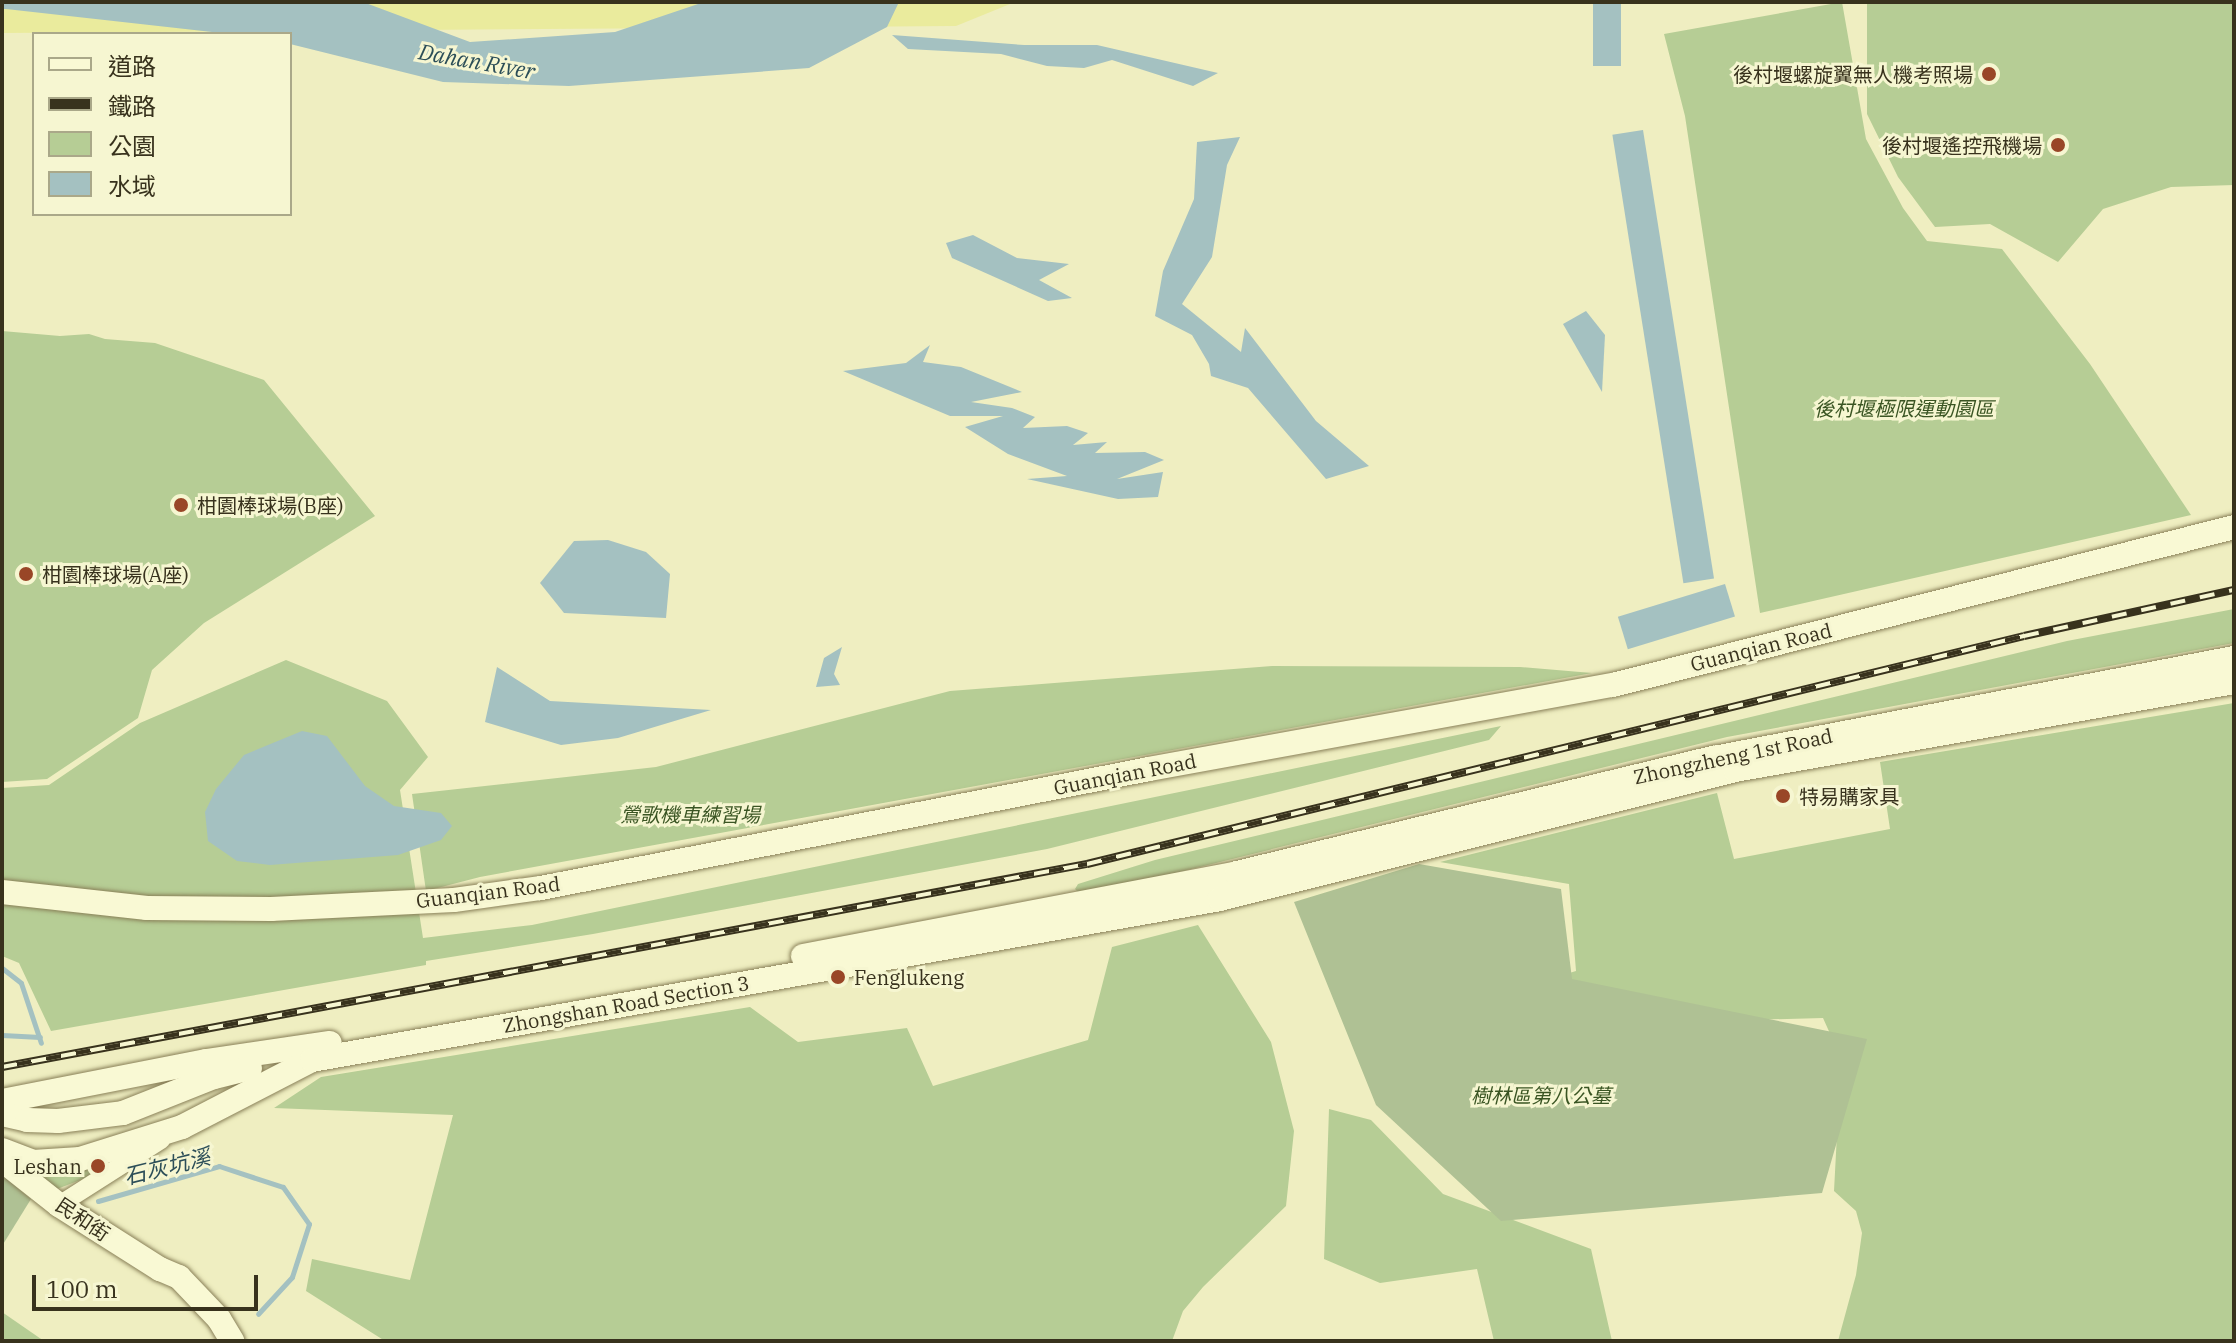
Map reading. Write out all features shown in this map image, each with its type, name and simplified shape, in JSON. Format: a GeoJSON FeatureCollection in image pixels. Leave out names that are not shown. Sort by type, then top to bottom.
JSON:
{"type":"FeatureCollection","features":[{"type":"Feature","properties":{"kind":"main road","name":"Guanqian Road"},"geometry":{"type":"LineString","coordinates":[[2,892],[147,908],[271,909],[454,900],[541,888],[1149,769],[1613,685],[2234,527]]}},
{"type":"Feature","properties":{"kind":"main road","name":"Zhongzheng 1st Road"},"geometry":{"type":"LineString","coordinates":[[1237,873],[1714,758],[2234,658]]}},
{"type":"Feature","properties":{"kind":"main road","name":"Zhongzheng 1st Road"},"geometry":{"type":"LineString","coordinates":[[1268,889],[1735,770],[2234,682]]}},
{"type":"Feature","properties":{"kind":"main road","name":"Zhongshan Road Section 3"},"geometry":{"type":"LineString","coordinates":[[2,1150],[33,1162],[57,1162],[80,1159],[182,1127],[306,1054],[1237,873]]}},
{"type":"Feature","properties":{"kind":"main road","name":"Zhongshan Road Section 3"},"geometry":{"type":"LineString","coordinates":[[2,1101],[206,1061],[306,1054],[1268,889]]}},
{"type":"Feature","properties":{"kind":"main road"},"geometry":{"type":"LineString","coordinates":[[2,1114],[27,1120],[58,1121],[123,1113],[214,1077],[306,1054]]}},
{"type":"Feature","properties":{"kind":"main road","name":"民和街"},"geometry":{"type":"LineString","coordinates":[[2,1160],[59,1205],[160,1269],[179,1277],[219,1319],[232,1341]]}},
{"type":"Feature","properties":{"kind":"street"},"geometry":{"type":"LineString","coordinates":[[59,1205],[182,1127]]}},
{"type":"Feature","properties":{"kind":"green space","name":"後村堰極限運動園區"},"geometry":{"type":"Polygon","coordinates":[[[1842,2],[1866,139],[1903,208],[1927,241],[2002,249],[2090,364],[2191,515],[1760,613],[1685,116],[1664,34],[1842,2]]]}},
{"type":"Feature","properties":{"kind":"green space","name":"後村堰遙控飛機場"},"geometry":{"type":"Polygon","coordinates":[[[1867,2],[2234,2],[2234,185],[2171,187],[2103,209],[2058,262],[1990,224],[1935,227],[1898,177],[1867,114],[1867,2]]]}},
{"type":"Feature","properties":{"kind":"green space","name":"柑園棒球場(B座)"},"geometry":{"type":"Polygon","coordinates":[[[2,331],[60,336],[89,334],[105,339],[155,343],[264,380],[375,516],[204,623],[152,670],[138,718],[47,779],[2,782],[2,331]]]}},
{"type":"Feature","properties":{"kind":"green space"},"geometry":{"type":"Polygon","coordinates":[[[2234,609],[2234,643],[1727,737],[1167,875],[1078,892],[1075,889],[1078,884],[1155,860],[2067,641],[2234,609]]]}},
{"type":"Feature","properties":{"kind":"green space"},"geometry":{"type":"Polygon","coordinates":[[[286,660],[387,701],[428,757],[400,790],[423,938],[532,925],[1501,726],[1489,740],[1047,849],[593,934],[426,961],[426,965],[51,1031],[19,963],[2,956],[2,788],[49,785],[140,723],[286,660]]]}},
{"type":"Feature","properties":{"kind":"green space","name":"鶯歌機車練習場"},"geometry":{"type":"Polygon","coordinates":[[[1272,666],[1520,667],[1592,673],[480,877],[426,891],[412,794],[656,767],[950,691],[1272,666]]]}},
{"type":"Feature","properties":{"kind":"green space"},"geometry":{"type":"Polygon","coordinates":[[[2234,703],[2234,1341],[1838,1341],[1856,1275],[1862,1233],[1856,1211],[1834,1191],[1841,1058],[1823,1018],[1746,1020],[1723,1058],[1526,986],[1576,971],[1569,884],[1440,862],[1717,793],[1734,859],[1890,829],[1880,762],[2234,703]]]}},
{"type":"Feature","properties":{"kind":"green space","name":"樹林區第八公墓"},"geometry":{"type":"Polygon","coordinates":[[[1419,864],[1561,889],[1572,979],[1867,1039],[1822,1193],[1501,1221],[1376,1105],[1294,902],[1419,864]]]}},
{"type":"Feature","properties":{"kind":"green space"},"geometry":{"type":"Polygon","coordinates":[[[1198,925],[1271,1042],[1294,1131],[1286,1206],[1203,1287],[1183,1311],[1172,1341],[385,1341],[306,1291],[312,1259],[410,1280],[453,1115],[274,1108],[321,1077],[750,1007],[798,1042],[907,1028],[933,1086],[1088,1040],[1112,947],[1198,925]]]}},
{"type":"Feature","properties":{"kind":"green space"},"geometry":{"type":"Polygon","coordinates":[[[1329,1109],[1371,1120],[1443,1194],[1591,1249],[1612,1341],[1494,1341],[1477,1269],[1380,1283],[1324,1259],[1329,1109]]]}},
{"type":"Feature","properties":{"kind":"green space"},"geometry":{"type":"Polygon","coordinates":[[[123,1153],[83,1179],[57,1189],[23,1168],[123,1153]]]}},
{"type":"Feature","properties":{"kind":"green space"},"geometry":{"type":"Polygon","coordinates":[[[2,1175],[31,1199],[2,1246],[2,1175]]]}},
{"type":"Feature","properties":{"kind":"green space"},"geometry":{"type":"Polygon","coordinates":[[[2,1312],[44,1341],[2,1341],[2,1312]]]}},
{"type":"Feature","properties":{"kind":"sand"},"geometry":{"type":"Polygon","coordinates":[[[2,2],[1015,2],[956,26],[2,33],[2,2]]]}},
{"type":"Feature","properties":{"kind":"water","name":"Dahan River"},"geometry":{"type":"Polygon","coordinates":[[[2,2],[363,2],[470,42],[615,32],[704,2],[899,2],[887,27],[809,68],[569,86],[443,82],[292,44],[292,32],[212,32],[2,9],[2,2]]]}},
{"type":"Feature","properties":{"kind":"water"},"geometry":{"type":"Polygon","coordinates":[[[1593,2],[1621,2],[1621,66],[1593,66],[1593,2]]]}},
{"type":"Feature","properties":{"kind":"water"},"geometry":{"type":"Polygon","coordinates":[[[892,35],[1024,45],[1097,45],[1218,73],[1193,86],[1112,60],[1084,68],[1047,66],[1001,54],[908,49],[892,35]]]}},
{"type":"Feature","properties":{"kind":"water"},"geometry":{"type":"Polygon","coordinates":[[[1643,130],[1714,578],[1683,583],[1612,135],[1643,130]]]}},
{"type":"Feature","properties":{"kind":"water"},"geometry":{"type":"Polygon","coordinates":[[[1240,137],[1227,165],[1212,257],[1182,304],[1241,352],[1245,328],[1316,421],[1369,466],[1326,479],[1248,388],[1211,376],[1209,364],[1192,335],[1155,316],[1163,271],[1194,199],[1197,142],[1240,137]]]}},
{"type":"Feature","properties":{"kind":"water"},"geometry":{"type":"Polygon","coordinates":[[[973,235],[1017,258],[1069,264],[1039,280],[1072,298],[1048,301],[952,258],[946,243],[973,235]]]}},
{"type":"Feature","properties":{"kind":"water"},"geometry":{"type":"Polygon","coordinates":[[[1586,311],[1605,335],[1602,392],[1563,324],[1586,311]]]}},
{"type":"Feature","properties":{"kind":"water"},"geometry":{"type":"Polygon","coordinates":[[[930,345],[923,362],[961,367],[1022,392],[971,402],[1012,408],[1035,417],[1023,428],[1067,426],[1088,433],[1073,445],[1107,442],[1095,453],[1145,452],[1164,460],[1117,479],[1163,472],[1158,497],[1118,499],[1027,479],[1067,476],[1008,454],[965,427],[1003,416],[950,416],[843,371],[906,363],[930,345]]]}},
{"type":"Feature","properties":{"kind":"water"},"geometry":{"type":"Polygon","coordinates":[[[608,540],[646,552],[670,574],[666,618],[564,613],[540,583],[574,541],[608,540]]]}},
{"type":"Feature","properties":{"kind":"water"},"geometry":{"type":"Polygon","coordinates":[[[1725,584],[1735,617],[1628,649],[1618,617],[1725,584]]]}},
{"type":"Feature","properties":{"kind":"water"},"geometry":{"type":"Polygon","coordinates":[[[842,647],[834,674],[840,685],[816,687],[824,658],[842,647]]]}},
{"type":"Feature","properties":{"kind":"water"},"geometry":{"type":"Polygon","coordinates":[[[497,667],[550,701],[711,710],[618,738],[561,745],[485,722],[497,667]]]}},
{"type":"Feature","properties":{"kind":"water"},"geometry":{"type":"Polygon","coordinates":[[[302,731],[327,736],[365,786],[394,806],[441,813],[452,826],[441,840],[398,855],[270,865],[237,861],[208,841],[205,812],[216,789],[244,755],[302,731]]]}},
{"type":"Feature","properties":{"kind":"waterway","name":"石灰坑溪"},"geometry":{"type":"LineString","coordinates":[[2,968],[21,983],[41,1043]]}},
{"type":"Feature","properties":{"kind":"waterway"},"geometry":{"type":"LineString","coordinates":[[2,1035],[40,1037]]}},
{"type":"Feature","properties":{"kind":"waterway","name":"石灰坑溪"},"geometry":{"type":"LineString","coordinates":[[98,1201],[219,1166],[283,1187],[309,1224],[292,1277],[258,1314]]}},
{"type":"Feature","properties":{"kind":"railway"},"geometry":{"type":"LineString","coordinates":[[2,1067],[1087,864],[2024,636],[2234,590]]}},
{"type":"Feature","properties":{"kind":"place","name":"後村堰螺旋翼無人機考照場"},"geometry":{"type":"Point","coordinates":[1989,74]}},
{"type":"Feature","properties":{"kind":"place","name":"後村堰遙控飛機場"},"geometry":{"type":"Point","coordinates":[2058,145]}},
{"type":"Feature","properties":{"kind":"place","name":"柑園棒球場(B座)"},"geometry":{"type":"Point","coordinates":[181,505]}},
{"type":"Feature","properties":{"kind":"place","name":"柑園棒球場(A座)"},"geometry":{"type":"Point","coordinates":[26,574]}},
{"type":"Feature","properties":{"kind":"place","name":"特易購家具"},"geometry":{"type":"Point","coordinates":[1783,796]}},
{"type":"Feature","properties":{"kind":"place","name":"Fenglukeng"},"geometry":{"type":"Point","coordinates":[838,977]}},
{"type":"Feature","properties":{"kind":"place","name":"Leshan"},"geometry":{"type":"Point","coordinates":[98,1166]}}]}
